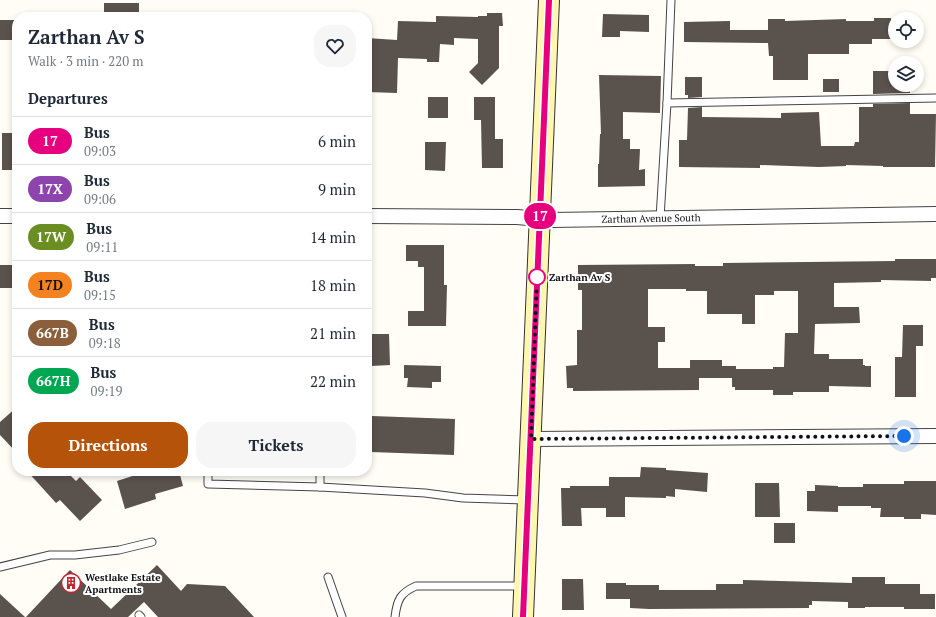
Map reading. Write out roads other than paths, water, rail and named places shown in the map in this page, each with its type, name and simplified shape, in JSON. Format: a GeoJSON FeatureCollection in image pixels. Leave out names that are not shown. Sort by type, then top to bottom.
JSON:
{"type":"FeatureCollection","features":[{"type":"Feature","properties":{"kind":"main road"},"geometry":{"type":"LineString","coordinates":[[522,617],[531,439],[549,0]]}},
{"type":"Feature","properties":{"kind":"street","name":"Zarthan Avenue South"},"geometry":{"type":"LineString","coordinates":[[372,216],[518,217],[539,219],[936,214]]}},
{"type":"Feature","properties":{"kind":"street"},"geometry":{"type":"LineString","coordinates":[[0,216],[12,216]]}},
{"type":"Feature","properties":{"kind":"street"},"geometry":{"type":"LineString","coordinates":[[531,439],[936,436]]}},
{"type":"Feature","properties":{"kind":"lane"},"geometry":{"type":"LineString","coordinates":[[660,218],[671,0]]}},
{"type":"Feature","properties":{"kind":"lane"},"geometry":{"type":"LineString","coordinates":[[667,103],[936,98]]}},
{"type":"Feature","properties":{"kind":"lane"},"geometry":{"type":"LineString","coordinates":[[208,476],[208,484],[320,487],[425,493],[463,498],[528,500]]}},
{"type":"Feature","properties":{"kind":"lane"},"geometry":{"type":"LineString","coordinates":[[320,476],[320,487]]}},
{"type":"Feature","properties":{"kind":"lane"},"geometry":{"type":"LineString","coordinates":[[0,567],[50,555],[75,555],[119,550],[152,542]]}},
{"type":"Feature","properties":{"kind":"lane"},"geometry":{"type":"LineString","coordinates":[[328,577],[342,617]]}},
{"type":"Feature","properties":{"kind":"lane"},"geometry":{"type":"LineString","coordinates":[[395,617],[398,600],[405,590],[416,586],[524,586]]}},
{"type":"Feature","properties":{"kind":"place","name":"Zarthan Av S"},"geometry":{"type":"Point","coordinates":[537,277]}},
{"type":"Feature","properties":{"kind":"place","name":"Westlake Estate Apartments"},"geometry":{"type":"Point","coordinates":[71,583]}}]}
